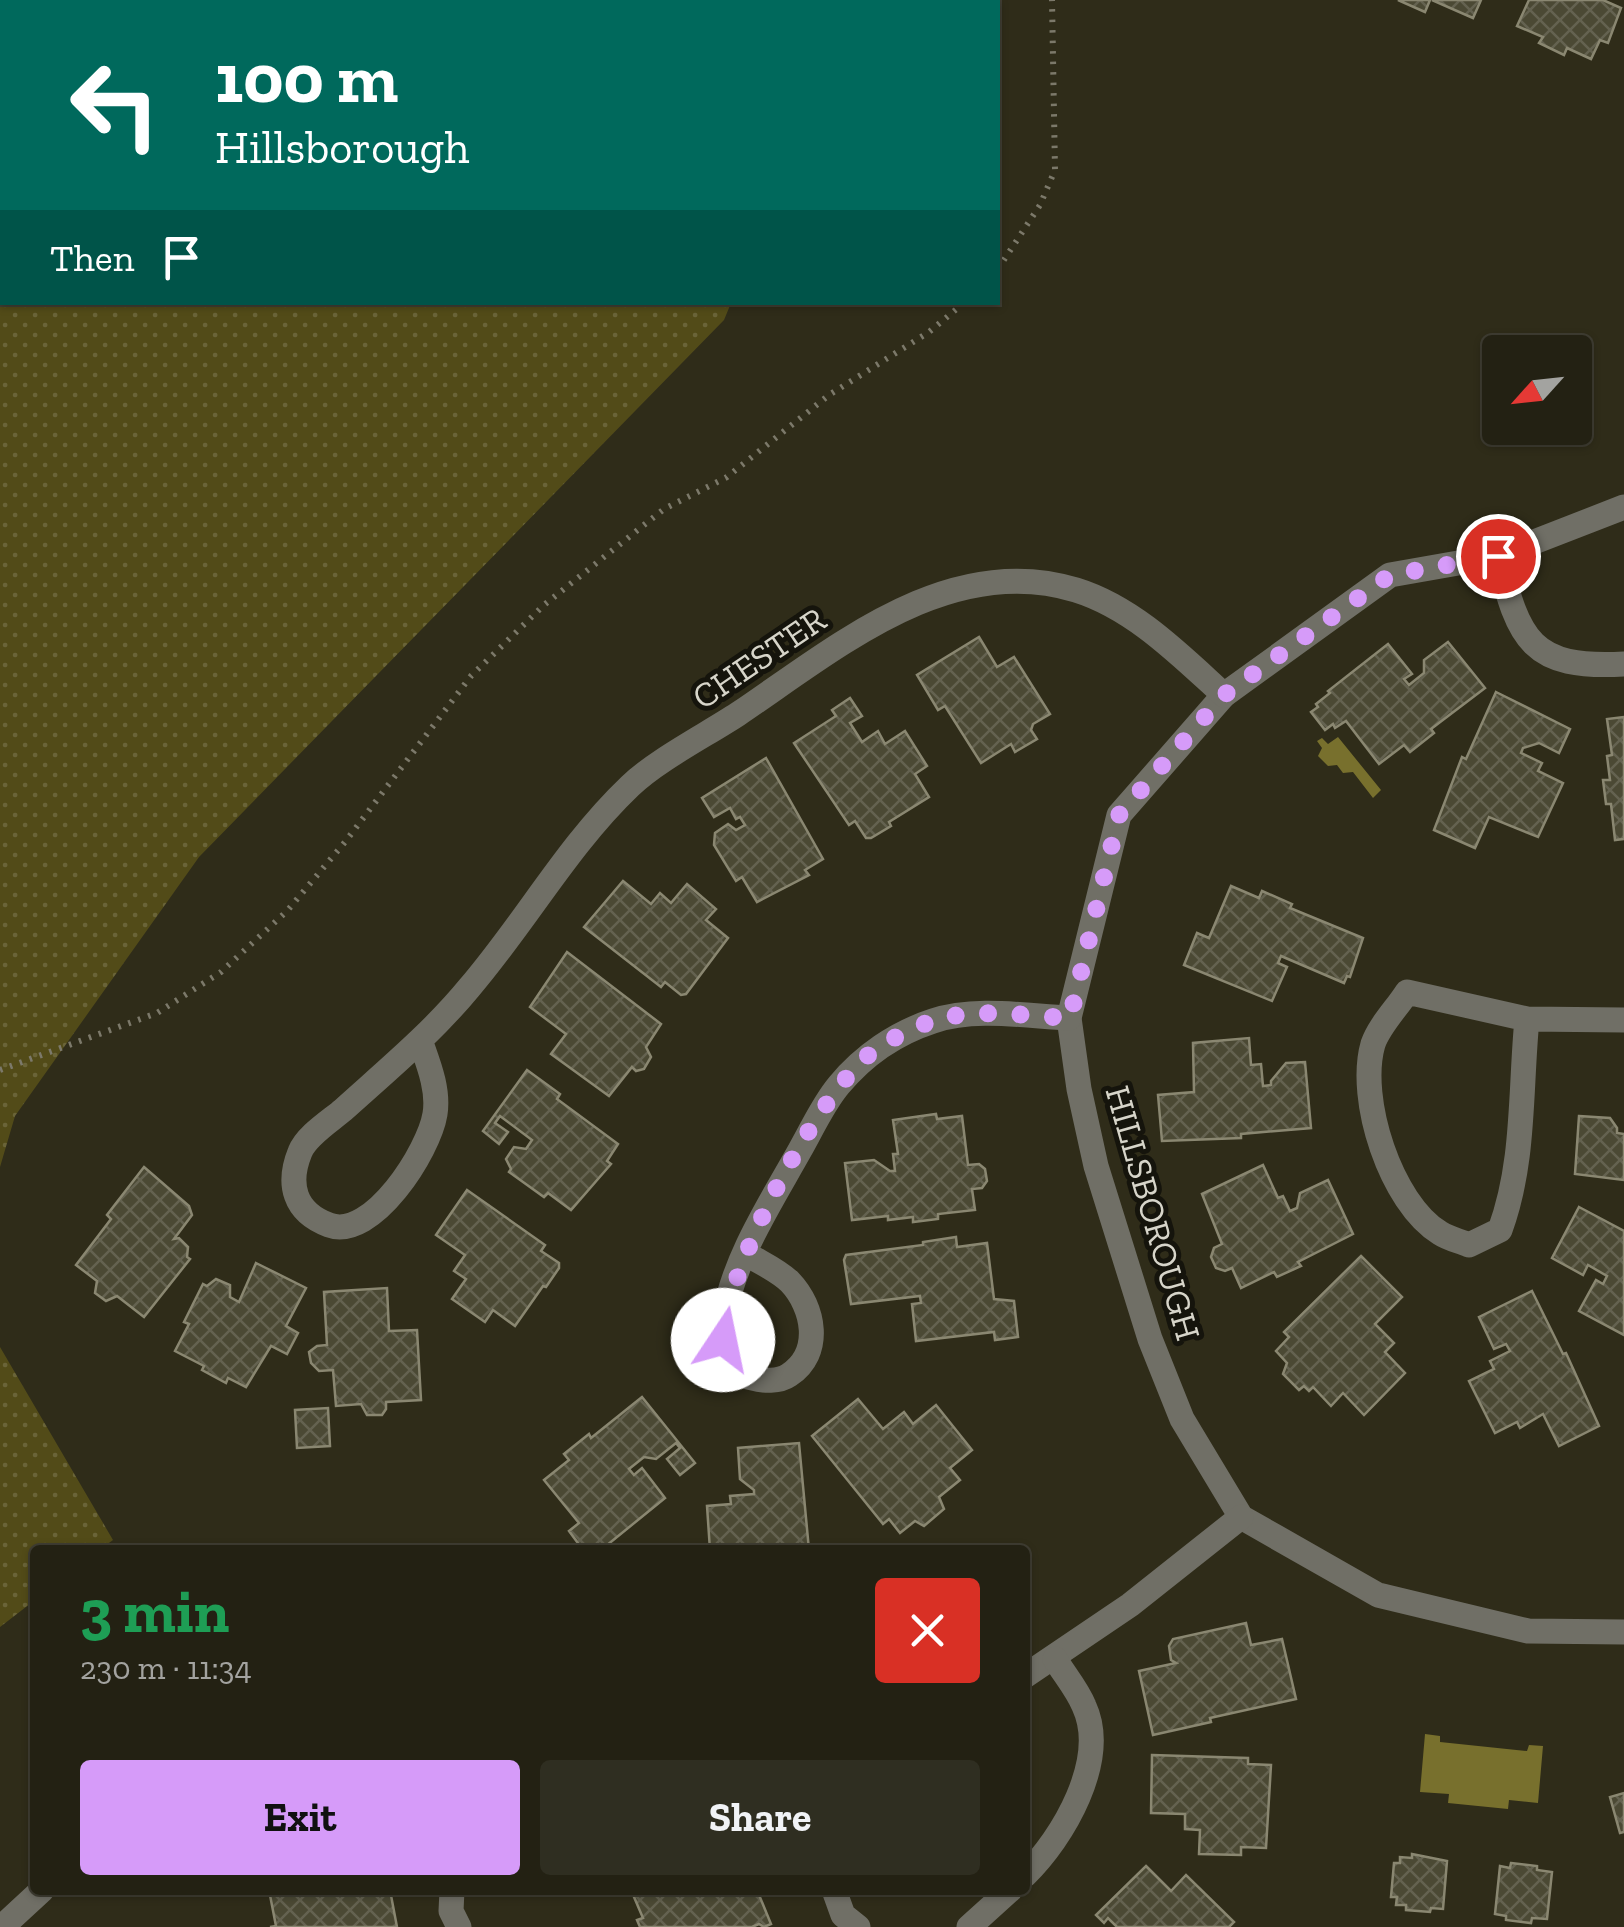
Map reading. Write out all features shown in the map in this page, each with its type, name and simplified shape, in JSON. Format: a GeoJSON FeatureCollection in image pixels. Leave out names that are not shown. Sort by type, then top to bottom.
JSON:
{"type":"FeatureCollection","features":[{"type":"Feature","properties":{"kind":"street","name":"HILLSBOROUGH"},"geometry":{"type":"LineString","coordinates":[[1624,506],[1498,556],[1390,575],[1224,695],[1119,815],[1070,1018],[1079,1089],[1096,1166],[1150,1339],[1182,1419],[1241,1517],[1378,1595],[1528,1631],[1624,1632]]}},
{"type":"Feature","properties":{"kind":"street"},"geometry":{"type":"LineString","coordinates":[[1498,556],[1520,623],[1540,651],[1558,661],[1624,664]]}},
{"type":"Feature","properties":{"kind":"street","name":"CHESTER"},"geometry":{"type":"LineString","coordinates":[[420,1040],[434,1079],[435,1114],[420,1151],[370,1218],[347,1229],[326,1224],[301,1206],[292,1183],[301,1148],[420,1040],[470,988],[543,886],[632,784],[839,644],[912,604],[998,582],[1039,582],[1076,590],[1128,616],[1224,695]]}},
{"type":"Feature","properties":{"kind":"street"},"geometry":{"type":"LineString","coordinates":[[1527,1018],[1512,1198],[1500,1230],[1469,1245],[1441,1234],[1420,1216],[1388,1160],[1373,1111],[1370,1062],[1374,1040],[1408,992],[1527,1018],[1624,1020]]}},
{"type":"Feature","properties":{"kind":"street"},"geometry":{"type":"LineString","coordinates":[[745,1253],[788,1280],[806,1302],[813,1337],[806,1358],[788,1376],[764,1381],[742,1376],[729,1363],[723,1340],[724,1316],[745,1253],[838,1086],[868,1054],[934,1021],[970,1014],[1070,1018]]}},
{"type":"Feature","properties":{"kind":"street"},"geometry":{"type":"LineString","coordinates":[[1030,1673],[1130,1605],[1241,1517]]}},
{"type":"Feature","properties":{"kind":"street"},"geometry":{"type":"LineString","coordinates":[[1030,1870],[1048,1852],[1072,1809],[1093,1745],[1085,1707],[1055,1659]]}},
{"type":"Feature","properties":{"kind":"street"},"geometry":{"type":"LineString","coordinates":[[2,1927],[37,1895]]}},
{"type":"Feature","properties":{"kind":"street"},"geometry":{"type":"LineString","coordinates":[[452,1895],[452,1911],[459,1927]]}},
{"type":"Feature","properties":{"kind":"street"},"geometry":{"type":"LineString","coordinates":[[836,1895],[842,1914],[858,1927]]}},
{"type":"Feature","properties":{"kind":"street"},"geometry":{"type":"LineString","coordinates":[[969,1927],[1004,1895]]}},
{"type":"Feature","properties":{"kind":"path"},"geometry":{"type":"LineString","coordinates":[[1000,266],[1040,205],[1054,170],[1052,0]]}},
{"type":"Feature","properties":{"kind":"path"},"geometry":{"type":"LineString","coordinates":[[0,1070],[157,1013],[220,972],[287,910],[346,842],[471,676],[544,605],[664,509],[727,476],[828,395],[928,332],[961,305]]}},
{"type":"Feature","properties":{"kind":"shaded area"},"geometry":{"type":"Polygon","coordinates":[[[0,305],[730,305],[724,320],[199,857],[15,1116],[0,1167],[0,305]]]}},
{"type":"Feature","properties":{"kind":"shaded area"},"geometry":{"type":"Polygon","coordinates":[[[1338,737],[1381,790],[1373,798],[1353,772],[1343,773],[1337,765],[1328,766],[1318,756],[1322,748],[1317,741],[1322,738],[1328,744],[1338,737]]]}},
{"type":"Feature","properties":{"kind":"shaded area"},"geometry":{"type":"Polygon","coordinates":[[[0,1347],[113,1540],[106,1545],[30,1545],[30,1604],[0,1627],[0,1347]]]}},
{"type":"Feature","properties":{"kind":"shaded area"},"geometry":{"type":"Polygon","coordinates":[[[1425,1734],[1440,1736],[1440,1742],[1527,1751],[1529,1745],[1543,1746],[1538,1803],[1509,1800],[1508,1809],[1448,1803],[1449,1794],[1420,1792],[1425,1734]]]}},
{"type":"Feature","properties":{"kind":"building"},"geometry":{"type":"Polygon","coordinates":[[[1398,0],[1430,0],[1425,12],[1398,0]]]}},
{"type":"Feature","properties":{"kind":"building"},"geometry":{"type":"Polygon","coordinates":[[[1432,0],[1481,0],[1473,18],[1432,0]]]}},
{"type":"Feature","properties":{"kind":"building"},"geometry":{"type":"Polygon","coordinates":[[[1529,0],[1603,0],[1621,8],[1608,43],[1600,40],[1591,59],[1567,48],[1564,55],[1539,43],[1543,37],[1517,26],[1529,0]]]}},
{"type":"Feature","properties":{"kind":"building"},"geometry":{"type":"Polygon","coordinates":[[[979,637],[997,667],[1014,657],[1050,714],[1033,724],[1031,730],[1037,739],[1015,752],[1011,744],[981,763],[945,706],[938,710],[917,675],[979,637]]]}},
{"type":"Feature","properties":{"kind":"building"},"geometry":{"type":"Polygon","coordinates":[[[1448,642],[1485,688],[1431,729],[1434,733],[1410,752],[1404,745],[1379,764],[1346,721],[1325,730],[1311,712],[1328,691],[1388,644],[1412,674],[1404,679],[1409,685],[1424,673],[1424,660],[1448,642]]]}},
{"type":"Feature","properties":{"kind":"building"},"geometry":{"type":"Polygon","coordinates":[[[1496,692],[1570,729],[1559,753],[1539,743],[1523,748],[1521,753],[1542,763],[1538,771],[1563,783],[1538,837],[1489,817],[1475,848],[1434,830],[1462,757],[1466,759],[1496,692]]]}},
{"type":"Feature","properties":{"kind":"building"},"geometry":{"type":"Polygon","coordinates":[[[850,698],[862,716],[850,723],[862,742],[878,731],[885,744],[905,731],[927,766],[915,774],[929,797],[871,838],[866,838],[855,821],[849,825],[794,743],[836,716],[832,710],[850,698]]]}},
{"type":"Feature","properties":{"kind":"building"},"geometry":{"type":"Polygon","coordinates":[[[1624,717],[1624,839],[1615,840],[1611,804],[1606,804],[1603,780],[1610,780],[1607,756],[1612,755],[1607,719],[1624,717]]]}},
{"type":"Feature","properties":{"kind":"building"},"geometry":{"type":"Polygon","coordinates":[[[766,758],[823,859],[805,870],[809,875],[757,902],[742,877],[736,881],[714,845],[715,833],[728,824],[736,830],[745,825],[730,808],[714,817],[702,798],[766,758]]]}},
{"type":"Feature","properties":{"kind":"building"},"geometry":{"type":"Polygon","coordinates":[[[623,881],[651,904],[660,893],[671,903],[687,884],[716,909],[706,920],[728,938],[686,994],[681,995],[665,982],[661,987],[584,927],[623,881]]]}},
{"type":"Feature","properties":{"kind":"building"},"geometry":{"type":"Polygon","coordinates":[[[1231,886],[1259,898],[1262,891],[1292,904],[1290,908],[1363,938],[1350,977],[1344,983],[1281,956],[1278,963],[1287,967],[1272,1001],[1184,965],[1197,933],[1209,938],[1231,886]]]}},
{"type":"Feature","properties":{"kind":"building"},"geometry":{"type":"Polygon","coordinates":[[[567,952],[661,1024],[646,1047],[651,1057],[644,1069],[636,1071],[632,1067],[609,1096],[551,1054],[566,1034],[530,1007],[567,952]]]}},
{"type":"Feature","properties":{"kind":"building"},"geometry":{"type":"Polygon","coordinates":[[[1249,1038],[1251,1065],[1261,1064],[1263,1086],[1271,1085],[1286,1063],[1305,1062],[1311,1128],[1241,1134],[1241,1138],[1162,1141],[1158,1095],[1194,1092],[1193,1043],[1249,1038]]]}},
{"type":"Feature","properties":{"kind":"building"},"geometry":{"type":"Polygon","coordinates":[[[527,1070],[560,1094],[557,1099],[618,1144],[607,1161],[611,1164],[571,1210],[548,1193],[544,1197],[509,1172],[506,1159],[514,1147],[526,1149],[532,1140],[500,1116],[495,1123],[508,1132],[499,1144],[483,1131],[527,1070]]]}},
{"type":"Feature","properties":{"kind":"building"},"geometry":{"type":"Polygon","coordinates":[[[936,1114],[937,1119],[962,1116],[968,1165],[979,1164],[985,1169],[987,1181],[982,1188],[972,1189],[975,1210],[938,1214],[938,1219],[913,1222],[913,1217],[888,1220],[888,1216],[852,1220],[845,1163],[874,1160],[895,1171],[893,1154],[898,1154],[893,1120],[936,1114]]]}},
{"type":"Feature","properties":{"kind":"building"},"geometry":{"type":"Polygon","coordinates":[[[1579,1116],[1610,1118],[1617,1133],[1624,1134],[1624,1180],[1575,1174],[1579,1116]]]}},
{"type":"Feature","properties":{"kind":"building"},"geometry":{"type":"Polygon","coordinates":[[[1263,1165],[1278,1198],[1283,1196],[1290,1211],[1297,1208],[1300,1193],[1328,1180],[1353,1234],[1298,1262],[1301,1266],[1277,1277],[1274,1272],[1241,1288],[1232,1268],[1216,1268],[1211,1257],[1214,1248],[1222,1244],[1202,1194],[1263,1165]]]}},
{"type":"Feature","properties":{"kind":"building"},"geometry":{"type":"Polygon","coordinates":[[[144,1167],[189,1206],[192,1215],[174,1239],[179,1238],[188,1247],[190,1259],[144,1317],[117,1296],[106,1301],[95,1293],[97,1281],[76,1265],[111,1219],[107,1215],[144,1167]]]}},
{"type":"Feature","properties":{"kind":"building"},"geometry":{"type":"Polygon","coordinates":[[[467,1190],[545,1245],[541,1251],[559,1263],[546,1287],[515,1326],[493,1310],[485,1322],[452,1299],[466,1279],[454,1271],[465,1255],[436,1235],[467,1190]]]}},
{"type":"Feature","properties":{"kind":"building"},"geometry":{"type":"Polygon","coordinates":[[[1579,1207],[1624,1231],[1624,1335],[1579,1311],[1596,1280],[1603,1284],[1607,1276],[1588,1265],[1583,1275],[1552,1258],[1579,1207]]]}},
{"type":"Feature","properties":{"kind":"building"},"geometry":{"type":"Polygon","coordinates":[[[956,1237],[957,1247],[987,1243],[994,1299],[1014,1301],[1018,1337],[995,1340],[994,1332],[916,1341],[912,1304],[921,1303],[920,1296],[851,1304],[846,1255],[956,1237]]]}},
{"type":"Feature","properties":{"kind":"building"},"geometry":{"type":"Polygon","coordinates":[[[1361,1256],[1402,1297],[1375,1324],[1394,1343],[1385,1352],[1405,1373],[1364,1415],[1343,1393],[1331,1406],[1313,1387],[1309,1391],[1304,1386],[1299,1390],[1283,1374],[1287,1363],[1276,1351],[1289,1337],[1284,1332],[1361,1256]]]}},
{"type":"Feature","properties":{"kind":"building"},"geometry":{"type":"Polygon","coordinates":[[[256,1263],[306,1288],[286,1326],[298,1333],[287,1354],[271,1346],[246,1387],[228,1378],[226,1383],[175,1351],[203,1284],[207,1286],[216,1279],[230,1285],[230,1297],[239,1302],[256,1263]]]}},
{"type":"Feature","properties":{"kind":"building"},"geometry":{"type":"Polygon","coordinates":[[[387,1288],[389,1331],[417,1330],[421,1400],[386,1402],[382,1415],[367,1415],[361,1404],[336,1406],[333,1370],[319,1371],[311,1363],[309,1352],[327,1345],[324,1292],[387,1288]]]}},
{"type":"Feature","properties":{"kind":"building"},"geometry":{"type":"Polygon","coordinates":[[[1532,1291],[1599,1426],[1559,1446],[1543,1414],[1520,1428],[1517,1422],[1495,1433],[1469,1381],[1494,1369],[1490,1361],[1510,1351],[1506,1344],[1494,1349],[1479,1317],[1532,1291]]]}},
{"type":"Feature","properties":{"kind":"building"},"geometry":{"type":"Polygon","coordinates":[[[642,1397],[695,1463],[680,1475],[667,1459],[680,1448],[676,1443],[656,1459],[644,1457],[629,1469],[634,1475],[642,1468],[665,1498],[607,1545],[579,1545],[569,1531],[579,1523],[544,1480],[569,1460],[564,1454],[589,1434],[591,1438],[642,1397]]]}},
{"type":"Feature","properties":{"kind":"building"},"geometry":{"type":"Polygon","coordinates":[[[858,1399],[883,1429],[904,1412],[913,1424],[936,1405],[972,1450],[950,1468],[960,1480],[939,1497],[944,1509],[924,1526],[915,1521],[900,1533],[889,1519],[883,1524],[812,1436],[858,1399]]]}},
{"type":"Feature","properties":{"kind":"building"},"geometry":{"type":"Polygon","coordinates":[[[328,1408],[330,1446],[297,1448],[295,1410],[328,1408]]]}},
{"type":"Feature","properties":{"kind":"building"},"geometry":{"type":"Polygon","coordinates":[[[799,1443],[809,1545],[710,1545],[707,1506],[731,1504],[730,1496],[754,1494],[740,1479],[738,1448],[799,1443]]]}},
{"type":"Feature","properties":{"kind":"building"},"geometry":{"type":"Polygon","coordinates":[[[1246,1623],[1251,1645],[1282,1639],[1296,1699],[1153,1735],[1139,1671],[1176,1663],[1171,1660],[1169,1646],[1173,1639],[1246,1623]]]}},
{"type":"Feature","properties":{"kind":"building"},"geometry":{"type":"Polygon","coordinates":[[[1152,1755],[1248,1758],[1248,1764],[1271,1765],[1266,1848],[1241,1847],[1241,1855],[1199,1854],[1200,1830],[1185,1829],[1185,1814],[1151,1813],[1152,1755]]]}},
{"type":"Feature","properties":{"kind":"building"},"geometry":{"type":"Polygon","coordinates":[[[1624,1793],[1624,1832],[1620,1833],[1610,1797],[1624,1793]]]}},
{"type":"Feature","properties":{"kind":"building"},"geometry":{"type":"Polygon","coordinates":[[[1412,1854],[1447,1861],[1443,1909],[1406,1910],[1406,1905],[1396,1905],[1397,1897],[1391,1897],[1394,1863],[1400,1863],[1400,1857],[1412,1858],[1412,1854]]]}},
{"type":"Feature","properties":{"kind":"building"},"geometry":{"type":"Polygon","coordinates":[[[1511,1863],[1552,1872],[1547,1919],[1532,1918],[1531,1923],[1506,1920],[1506,1916],[1495,1914],[1500,1866],[1510,1868],[1511,1863]]]}},
{"type":"Feature","properties":{"kind":"building"},"geometry":{"type":"Polygon","coordinates":[[[1146,1866],[1171,1891],[1186,1875],[1234,1922],[1229,1927],[1117,1927],[1108,1918],[1104,1923],[1096,1915],[1146,1866]]]}},
{"type":"Feature","properties":{"kind":"building"},"geometry":{"type":"Polygon","coordinates":[[[270,1895],[391,1895],[397,1927],[270,1927],[276,1926],[270,1895]]]}},
{"type":"Feature","properties":{"kind":"building"},"geometry":{"type":"Polygon","coordinates":[[[633,1895],[759,1895],[771,1924],[640,1927],[637,1920],[643,1918],[633,1895]]]}},
{"type":"Feature","properties":{"kind":"route"},"geometry":{"type":"LineString","coordinates":[[723,1340],[724,1316],[745,1253],[759,1225],[838,1086],[868,1054],[934,1021],[970,1014],[1070,1018],[1119,815],[1224,695],[1390,575],[1498,556]]}}]}
